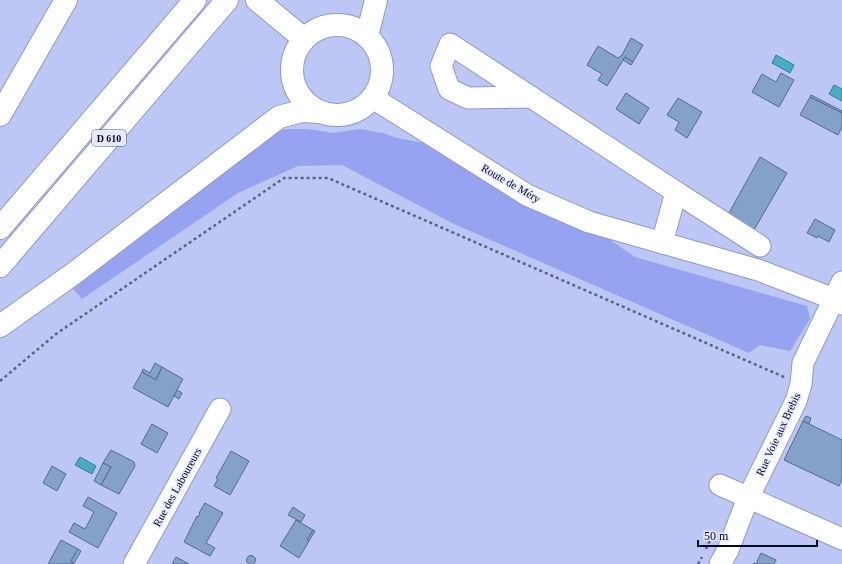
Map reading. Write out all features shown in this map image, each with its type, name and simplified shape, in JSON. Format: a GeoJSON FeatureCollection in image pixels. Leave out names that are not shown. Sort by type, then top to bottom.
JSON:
{"type":"FeatureCollection","features":[{"type":"Feature","properties":{"kind":"main road"},"geometry":{"type":"LineString","coordinates":[[0,115],[66,0]]}},
{"type":"Feature","properties":{"kind":"main road","name":"D 610"},"geometry":{"type":"LineString","coordinates":[[0,228],[195,0]]}},
{"type":"Feature","properties":{"kind":"main road","name":"D 610"},"geometry":{"type":"LineString","coordinates":[[0,266],[227,0]]}},
{"type":"Feature","properties":{"kind":"main road"},"geometry":{"type":"LineString","coordinates":[[257,0],[304,39]]}},
{"type":"Feature","properties":{"kind":"main road"},"geometry":{"type":"LineString","coordinates":[[367,36],[376,0]]}},
{"type":"Feature","properties":{"kind":"main road"},"geometry":{"type":"LineString","coordinates":[[0,326],[73,274],[279,117],[302,111],[320,112],[334,115],[348,114],[362,108],[373,98],[379,86],[382,66],[376,46],[367,36],[355,29],[342,25],[328,26],[316,30],[304,39],[296,51],[292,65],[293,80],[298,93],[308,104],[320,112]]}},
{"type":"Feature","properties":{"kind":"street"},"geometry":{"type":"LineString","coordinates":[[530,97],[760,246]]}},
{"type":"Feature","properties":{"kind":"street","name":"Route de Méry"},"geometry":{"type":"LineString","coordinates":[[373,98],[527,195],[589,222],[758,270],[839,295]]}},
{"type":"Feature","properties":{"kind":"street"},"geometry":{"type":"LineString","coordinates":[[662,243],[676,192]]}},
{"type":"Feature","properties":{"kind":"street","name":"Rue Voie aux Brebis"},"geometry":{"type":"LineString","coordinates":[[720,564],[728,550],[748,498],[796,401],[801,384],[803,363],[839,295]]}},
{"type":"Feature","properties":{"kind":"street","name":"Rue des Laboureurs"},"geometry":{"type":"LineString","coordinates":[[134,564],[220,409]]}},
{"type":"Feature","properties":{"kind":"street"},"geometry":{"type":"LineString","coordinates":[[720,485],[842,539]]}},
{"type":"Feature","properties":{"kind":"path"},"geometry":{"type":"LineString","coordinates":[[0,381],[56,334],[284,178],[328,178],[801,384]]}},
{"type":"Feature","properties":{"kind":"shaded area"},"geometry":{"type":"Polygon","coordinates":[[[776,55],[794,65],[790,73],[772,63],[776,55]]]}},
{"type":"Feature","properties":{"kind":"shaded area"},"geometry":{"type":"Polygon","coordinates":[[[834,85],[842,89],[842,101],[829,94],[834,85]]]}},
{"type":"Feature","properties":{"kind":"shaded area"},"geometry":{"type":"Polygon","coordinates":[[[286,129],[308,129],[333,133],[360,129],[429,144],[609,239],[635,257],[807,306],[810,319],[790,351],[760,345],[749,353],[454,224],[342,165],[298,166],[238,193],[82,299],[73,289],[275,133],[286,129]]]}},
{"type":"Feature","properties":{"kind":"shaded area"},"geometry":{"type":"Polygon","coordinates":[[[80,457],[96,466],[92,474],[75,465],[80,457]]]}},
{"type":"Feature","properties":{"kind":"building"},"geometry":{"type":"Polygon","coordinates":[[[631,38],[643,45],[633,62],[625,57],[607,86],[598,80],[602,74],[587,65],[598,46],[618,58],[622,55],[631,38]]]}},
{"type":"Feature","properties":{"kind":"building"},"geometry":{"type":"Polygon","coordinates":[[[625,57],[633,62],[631,65],[623,60],[625,57]]]}},
{"type":"Feature","properties":{"kind":"building"},"geometry":{"type":"Polygon","coordinates":[[[781,73],[794,80],[779,107],[752,92],[762,74],[776,82],[781,73]]]}},
{"type":"Feature","properties":{"kind":"building"},"geometry":{"type":"Polygon","coordinates":[[[626,93],[649,108],[639,124],[616,109],[626,93]]]}},
{"type":"Feature","properties":{"kind":"building"},"geometry":{"type":"Polygon","coordinates":[[[811,95],[842,111],[842,113],[810,97],[811,95]]]}},
{"type":"Feature","properties":{"kind":"building"},"geometry":{"type":"Polygon","coordinates":[[[810,97],[842,113],[842,127],[838,135],[800,115],[810,97]]]}},
{"type":"Feature","properties":{"kind":"building"},"geometry":{"type":"Polygon","coordinates":[[[678,98],[702,112],[687,138],[675,130],[679,122],[667,115],[678,98]]]}},
{"type":"Feature","properties":{"kind":"building"},"geometry":{"type":"Polygon","coordinates":[[[760,157],[787,173],[754,230],[729,213],[760,157]]]}},
{"type":"Feature","properties":{"kind":"building"},"geometry":{"type":"Polygon","coordinates":[[[815,219],[835,230],[829,242],[818,236],[817,238],[807,233],[815,219]]]}},
{"type":"Feature","properties":{"kind":"building"},"geometry":{"type":"Polygon","coordinates":[[[155,363],[162,367],[156,380],[142,372],[143,369],[150,373],[155,363]]]}},
{"type":"Feature","properties":{"kind":"building"},"geometry":{"type":"Polygon","coordinates":[[[162,367],[183,379],[168,407],[133,388],[142,372],[156,380],[162,367]]]}},
{"type":"Feature","properties":{"kind":"building"},"geometry":{"type":"Polygon","coordinates":[[[177,390],[182,393],[179,399],[174,396],[177,390]]]}},
{"type":"Feature","properties":{"kind":"building"},"geometry":{"type":"Polygon","coordinates":[[[806,416],[811,418],[809,424],[803,421],[806,416]]]}},
{"type":"Feature","properties":{"kind":"building"},"geometry":{"type":"Polygon","coordinates":[[[803,421],[842,440],[842,479],[839,486],[784,460],[803,421]]]}},
{"type":"Feature","properties":{"kind":"building"},"geometry":{"type":"Polygon","coordinates":[[[152,424],[168,433],[157,453],[141,444],[152,424]]]}},
{"type":"Feature","properties":{"kind":"building"},"geometry":{"type":"Polygon","coordinates":[[[111,450],[134,462],[135,466],[119,494],[101,485],[111,467],[103,463],[111,450]]]}},
{"type":"Feature","properties":{"kind":"building"},"geometry":{"type":"Polygon","coordinates":[[[231,451],[249,461],[230,495],[214,486],[218,479],[216,478],[231,451]]]}},
{"type":"Feature","properties":{"kind":"building"},"geometry":{"type":"Polygon","coordinates":[[[103,463],[111,467],[101,485],[94,481],[103,463]]]}},
{"type":"Feature","properties":{"kind":"building"},"geometry":{"type":"Polygon","coordinates":[[[52,466],[66,474],[57,491],[43,483],[52,466]]]}},
{"type":"Feature","properties":{"kind":"building"},"geometry":{"type":"Polygon","coordinates":[[[88,497],[117,513],[98,548],[69,532],[74,523],[85,529],[94,512],[83,506],[88,497]]]}},
{"type":"Feature","properties":{"kind":"building"},"geometry":{"type":"Polygon","coordinates":[[[205,503],[223,513],[206,543],[215,548],[210,556],[184,542],[205,503]]]}},
{"type":"Feature","properties":{"kind":"building"},"geometry":{"type":"Polygon","coordinates":[[[293,507],[305,515],[301,522],[288,515],[293,507]]]}},
{"type":"Feature","properties":{"kind":"building"},"geometry":{"type":"Polygon","coordinates":[[[296,520],[313,530],[307,540],[309,541],[299,558],[280,546],[296,520]]]}},
{"type":"Feature","properties":{"kind":"building"},"geometry":{"type":"Polygon","coordinates":[[[313,530],[315,531],[309,541],[307,540],[313,530]]]}},
{"type":"Feature","properties":{"kind":"building"},"geometry":{"type":"Polygon","coordinates":[[[61,540],[78,549],[71,561],[74,563],[48,564],[61,540]]]}},
{"type":"Feature","properties":{"kind":"building"},"geometry":{"type":"Polygon","coordinates":[[[78,549],[81,551],[74,563],[71,561],[78,549]]]}},
{"type":"Feature","properties":{"kind":"building"},"geometry":{"type":"Polygon","coordinates":[[[761,553],[776,560],[774,564],[756,564],[761,553]]]}},
{"type":"Feature","properties":{"kind":"building"},"geometry":{"type":"Polygon","coordinates":[[[251,555],[256,560],[251,565],[246,560],[251,555]]]}},
{"type":"Feature","properties":{"kind":"building"},"geometry":{"type":"Polygon","coordinates":[[[176,557],[189,564],[172,564],[176,557]]]}}]}
